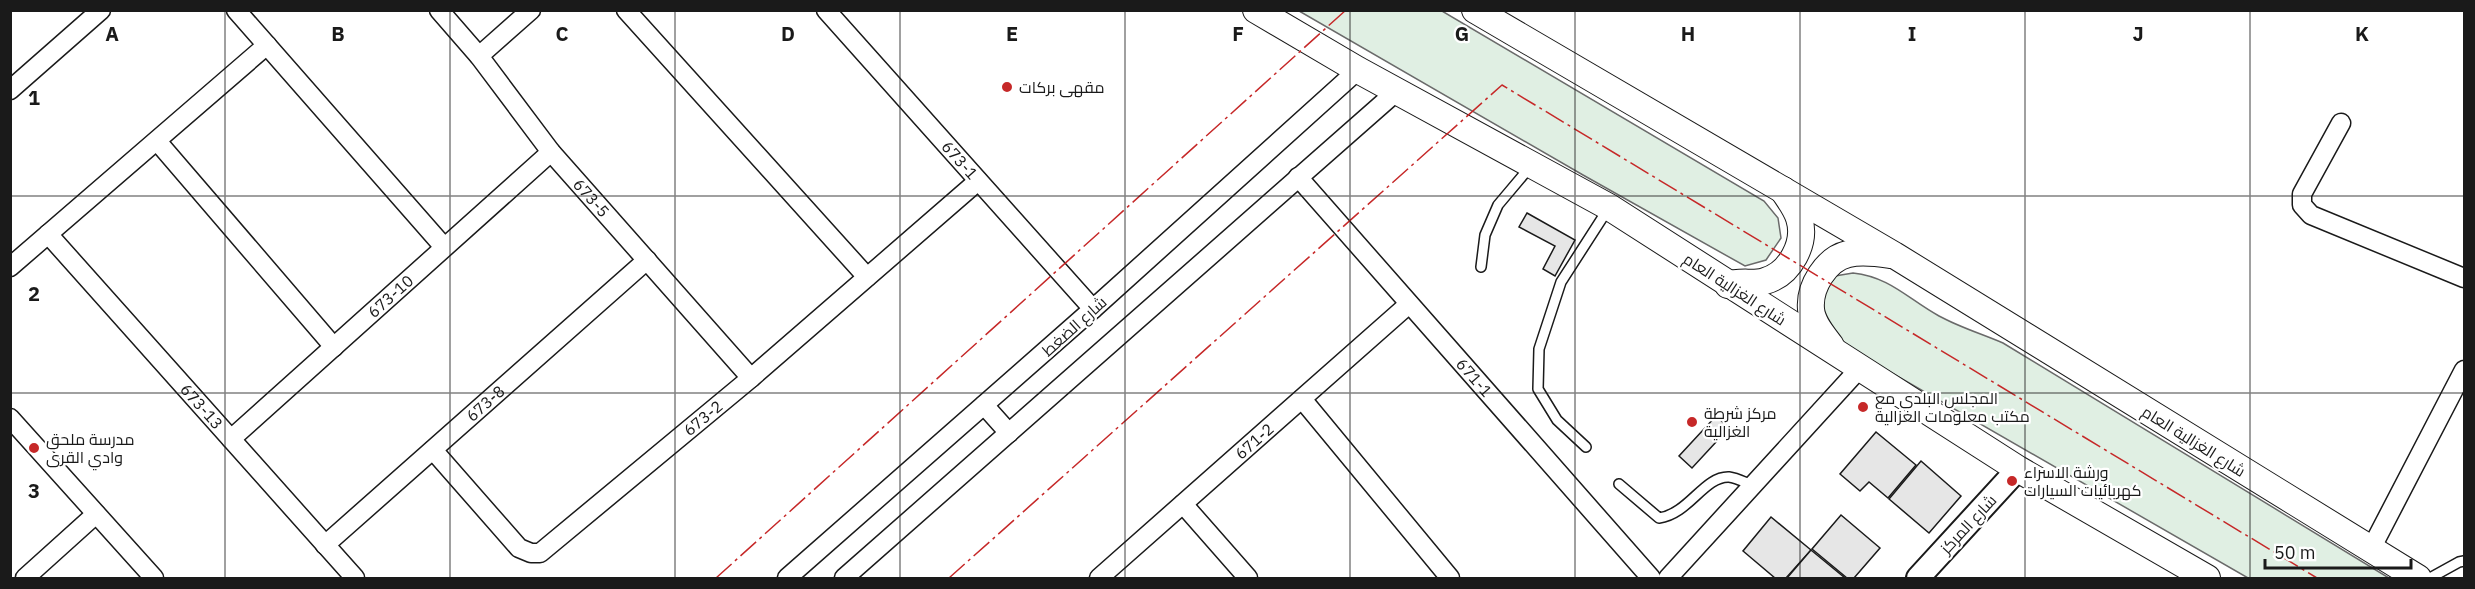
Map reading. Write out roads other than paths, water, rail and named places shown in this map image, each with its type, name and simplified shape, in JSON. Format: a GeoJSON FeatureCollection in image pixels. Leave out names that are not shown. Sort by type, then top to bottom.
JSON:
{"type":"FeatureCollection","features":[{"type":"Feature","properties":{"kind":"main road","name":"شارع الغزالية العام"},"geometry":{"type":"LineString","coordinates":[[1256,10],[1358,70],[1610,207],[1728,285],[2019,469],[2207,579]]}},
{"type":"Feature","properties":{"kind":"main road","name":"شارع الغزالية العام"},"geometry":{"type":"LineString","coordinates":[[1475,10],[1894,255],[2418,579]]}},
{"type":"Feature","properties":{"kind":"main road"},"geometry":{"type":"LineString","coordinates":[[1728,285],[1738,281],[1765,281],[1779,274],[1790,263],[1800,245],[1802,228],[1799,215],[1781,188]]}},
{"type":"Feature","properties":{"kind":"main road"},"geometry":{"type":"LineString","coordinates":[[1837,354],[1814,321],[1811,309],[1812,292],[1822,273],[1846,254],[1894,255]]}},
{"type":"Feature","properties":{"kind":"street"},"geometry":{"type":"LineString","coordinates":[[10,90],[101,10]]}},
{"type":"Feature","properties":{"kind":"street"},"geometry":{"type":"LineString","coordinates":[[236,10],[444,248]]}},
{"type":"Feature","properties":{"kind":"street","name":"673-5"},"geometry":{"type":"LineString","coordinates":[[438,10],[479,56],[551,152],[751,378]]}},
{"type":"Feature","properties":{"kind":"street"},"geometry":{"type":"LineString","coordinates":[[479,56],[531,10]]}},
{"type":"Feature","properties":{"kind":"street"},"geometry":{"type":"LineString","coordinates":[[626,10],[867,276]]}},
{"type":"Feature","properties":{"kind":"street","name":"673-1"},"geometry":{"type":"LineString","coordinates":[[826,10],[1093,309]]}},
{"type":"Feature","properties":{"kind":"street"},"geometry":{"type":"LineString","coordinates":[[10,267],[267,45]]}},
{"type":"Feature","properties":{"kind":"street","name":"شارع الضغط"},"geometry":{"type":"LineString","coordinates":[[787,579],[1093,309],[1358,70]]}},
{"type":"Feature","properties":{"kind":"street"},"geometry":{"type":"LineString","coordinates":[[854,576],[1009,433],[1397,91]]}},
{"type":"Feature","properties":{"kind":"street"},"geometry":{"type":"LineString","coordinates":[[2341,123],[2302,194],[2302,205],[2311,215],[2464,278]]}},
{"type":"Feature","properties":{"kind":"street"},"geometry":{"type":"LineString","coordinates":[[157,141],[334,347]]}},
{"type":"Feature","properties":{"kind":"street","name":"673-10"},"geometry":{"type":"LineString","coordinates":[[231,439],[551,152]]}},
{"type":"Feature","properties":{"kind":"street","name":"671-1"},"geometry":{"type":"LineString","coordinates":[[1298,177],[1651,579]]}},
{"type":"Feature","properties":{"kind":"street","name":"673-2"},"geometry":{"type":"LineString","coordinates":[[433,450],[519,548],[531,553],[540,553],[751,378],[978,181]]}},
{"type":"Feature","properties":{"kind":"street","name":"673-13"},"geometry":{"type":"LineString","coordinates":[[48,234],[355,579]]}},
{"type":"Feature","properties":{"kind":"street","name":"673-8"},"geometry":{"type":"LineString","coordinates":[[325,545],[647,260]]}},
{"type":"Feature","properties":{"kind":"street","name":"671-2"},"geometry":{"type":"LineString","coordinates":[[1099,579],[1409,304]]}},
{"type":"Feature","properties":{"kind":"street"},"geometry":{"type":"LineString","coordinates":[[1668,579],[1860,368]]}},
{"type":"Feature","properties":{"kind":"street"},"geometry":{"type":"LineString","coordinates":[[2371,549],[2464,370]]}},
{"type":"Feature","properties":{"kind":"street"},"geometry":{"type":"LineString","coordinates":[[1302,399],[1450,579]]}},
{"type":"Feature","properties":{"kind":"street"},"geometry":{"type":"LineString","coordinates":[[984,405],[1009,433]]}},
{"type":"Feature","properties":{"kind":"street"},"geometry":{"type":"LineString","coordinates":[[10,418],[154,579]]}},
{"type":"Feature","properties":{"kind":"street","name":"شارع المركز"},"geometry":{"type":"LineString","coordinates":[[1918,579],[2019,469]]}},
{"type":"Feature","properties":{"kind":"street"},"geometry":{"type":"LineString","coordinates":[[1183,504],[1248,579]]}},
{"type":"Feature","properties":{"kind":"street"},"geometry":{"type":"LineString","coordinates":[[25,579],[96,514]]}},
{"type":"Feature","properties":{"kind":"lane"},"geometry":{"type":"LineString","coordinates":[[1481,267],[1485,235],[1498,205],[1531,165]]}},
{"type":"Feature","properties":{"kind":"lane"},"geometry":{"type":"LineString","coordinates":[[1586,447],[1557,420],[1538,389],[1539,350],[1562,282],[1610,207]]}},
{"type":"Feature","properties":{"kind":"lane"},"geometry":{"type":"LineString","coordinates":[[1619,484],[1659,518],[1672,516],[1716,479],[1735,478],[1752,485]]}},
{"type":"Feature","properties":{"kind":"lane"},"geometry":{"type":"LineString","coordinates":[[2430,579],[2464,561]]}},
{"type":"Feature","properties":{"kind":"place","name":"مقهى بركات"},"geometry":{"type":"Point","coordinates":[1007,87]}},
{"type":"Feature","properties":{"kind":"place","name":"المجلس البلدي مع مكتب معلومات الغزالية"},"geometry":{"type":"Point","coordinates":[1863,407]}},
{"type":"Feature","properties":{"kind":"place","name":"مركز شرطة الغزالية"},"geometry":{"type":"Point","coordinates":[1692,422]}},
{"type":"Feature","properties":{"kind":"place","name":"مدرسة ملحق وادي القرى"},"geometry":{"type":"Point","coordinates":[34,448]}},
{"type":"Feature","properties":{"kind":"place","name":"ورشة الاسراء كهربائيات السيارات"},"geometry":{"type":"Point","coordinates":[2012,481]}}]}
